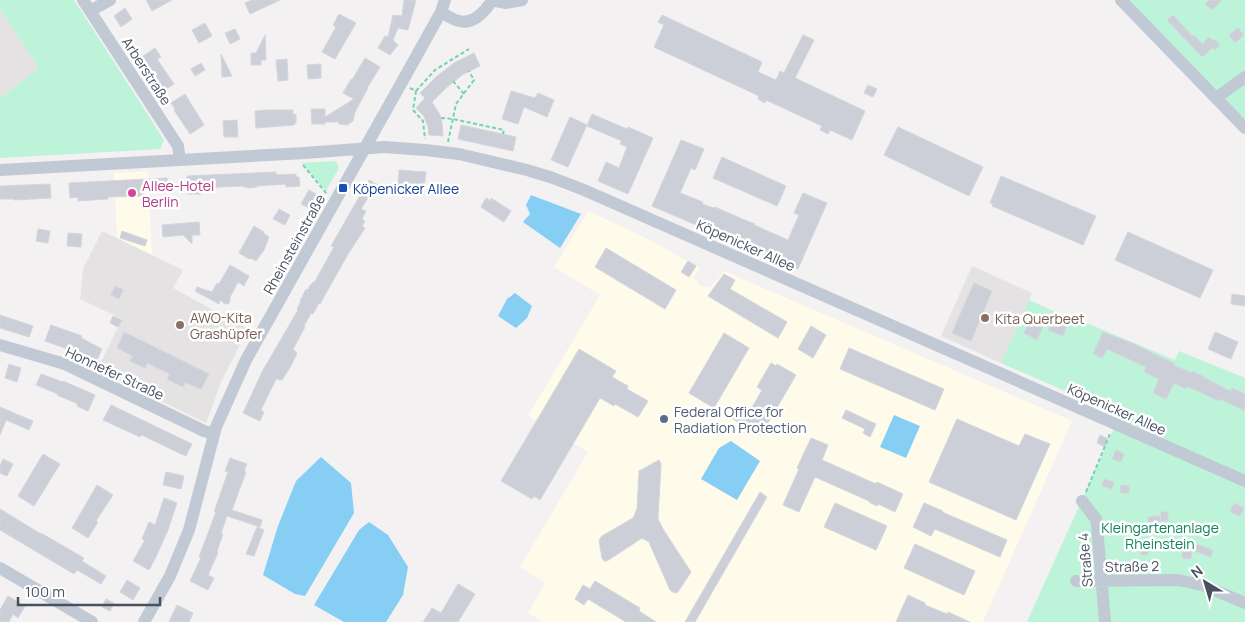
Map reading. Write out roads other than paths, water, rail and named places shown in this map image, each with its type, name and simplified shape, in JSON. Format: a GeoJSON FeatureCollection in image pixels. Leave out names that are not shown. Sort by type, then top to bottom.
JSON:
{"type":"FeatureCollection","features":[{"type":"Feature","properties":{"kind":"street"},"geometry":{"type":"LineString","coordinates":[[86,5],[110,0]]}},
{"type":"Feature","properties":{"kind":"street"},"geometry":{"type":"LineString","coordinates":[[443,6],[459,21],[470,22],[488,8],[492,0],[506,3],[522,0]]}},
{"type":"Feature","properties":{"kind":"street"},"geometry":{"type":"LineString","coordinates":[[1121,0],[1245,128]]}},
{"type":"Feature","properties":{"kind":"street","name":"Arberstraße"},"geometry":{"type":"LineString","coordinates":[[86,5],[178,146],[180,160]]}},
{"type":"Feature","properties":{"kind":"street","name":"Rheinsteinstraße"},"geometry":{"type":"LineString","coordinates":[[144,622],[170,576],[189,530],[214,434],[246,360],[402,84],[443,6]]}},
{"type":"Feature","properties":{"kind":"street"},"geometry":{"type":"LineString","coordinates":[[1216,98],[1245,77]]}},
{"type":"Feature","properties":{"kind":"street","name":"Köpenicker Allee"},"geometry":{"type":"LineString","coordinates":[[0,170],[384,147],[446,152],[518,168],[570,184],[1245,481]]}},
{"type":"Feature","properties":{"kind":"street","name":"Honnefer Straße"},"geometry":{"type":"LineString","coordinates":[[0,345],[65,364],[204,431],[214,434]]}},
{"type":"Feature","properties":{"kind":"street","name":"Straße 4"},"geometry":{"type":"LineString","coordinates":[[1082,501],[1096,520],[1105,622]]}},
{"type":"Feature","properties":{"kind":"street"},"geometry":{"type":"LineString","coordinates":[[0,568],[92,622]]}},
{"type":"Feature","properties":{"kind":"street","name":"Straße 2"},"geometry":{"type":"LineString","coordinates":[[1076,581],[1178,580],[1202,585],[1245,603]]}},
{"type":"Feature","properties":{"kind":"water"},"geometry":{"type":"Polygon","coordinates":[[[531,195],[581,214],[560,248],[523,222],[530,214],[526,205],[531,195]]]}},
{"type":"Feature","properties":{"kind":"water"},"geometry":{"type":"Polygon","coordinates":[[[515,293],[532,306],[527,318],[516,328],[498,316],[507,299],[515,293]]]}},
{"type":"Feature","properties":{"kind":"water"},"geometry":{"type":"Polygon","coordinates":[[[894,415],[920,426],[906,458],[880,447],[894,415]]]}},
{"type":"Feature","properties":{"kind":"water"},"geometry":{"type":"Polygon","coordinates":[[[731,441],[760,461],[737,500],[701,479],[719,448],[731,441]]]}},
{"type":"Feature","properties":{"kind":"water"},"geometry":{"type":"Polygon","coordinates":[[[321,457],[351,483],[354,513],[305,596],[295,594],[263,575],[278,526],[296,481],[321,457]]]}},
{"type":"Feature","properties":{"kind":"water"},"geometry":{"type":"Polygon","coordinates":[[[369,522],[388,535],[408,567],[403,595],[386,622],[344,622],[314,605],[359,530],[369,522]]]}},
{"type":"Feature","properties":{"kind":"place","name":"Köpenicker Allee"},"geometry":{"type":"Point","coordinates":[343,188]}},
{"type":"Feature","properties":{"kind":"place","name":"Allee-Hotel Berlin"},"geometry":{"type":"Point","coordinates":[132,193]}},
{"type":"Feature","properties":{"kind":"place","name":"Kita Querbeet"},"geometry":{"type":"Point","coordinates":[985,318]}},
{"type":"Feature","properties":{"kind":"place","name":"AWO-Kita Grashüpfer"},"geometry":{"type":"Point","coordinates":[180,325]}},
{"type":"Feature","properties":{"kind":"place","name":"Federal Office for Radiation Protection"},"geometry":{"type":"Point","coordinates":[664,419]}},
{"type":"Feature","properties":{"kind":"park label","name":"Kleingartenanlage Rheinstein"},"geometry":{"type":"Point","coordinates":[1160,536]}}]}
